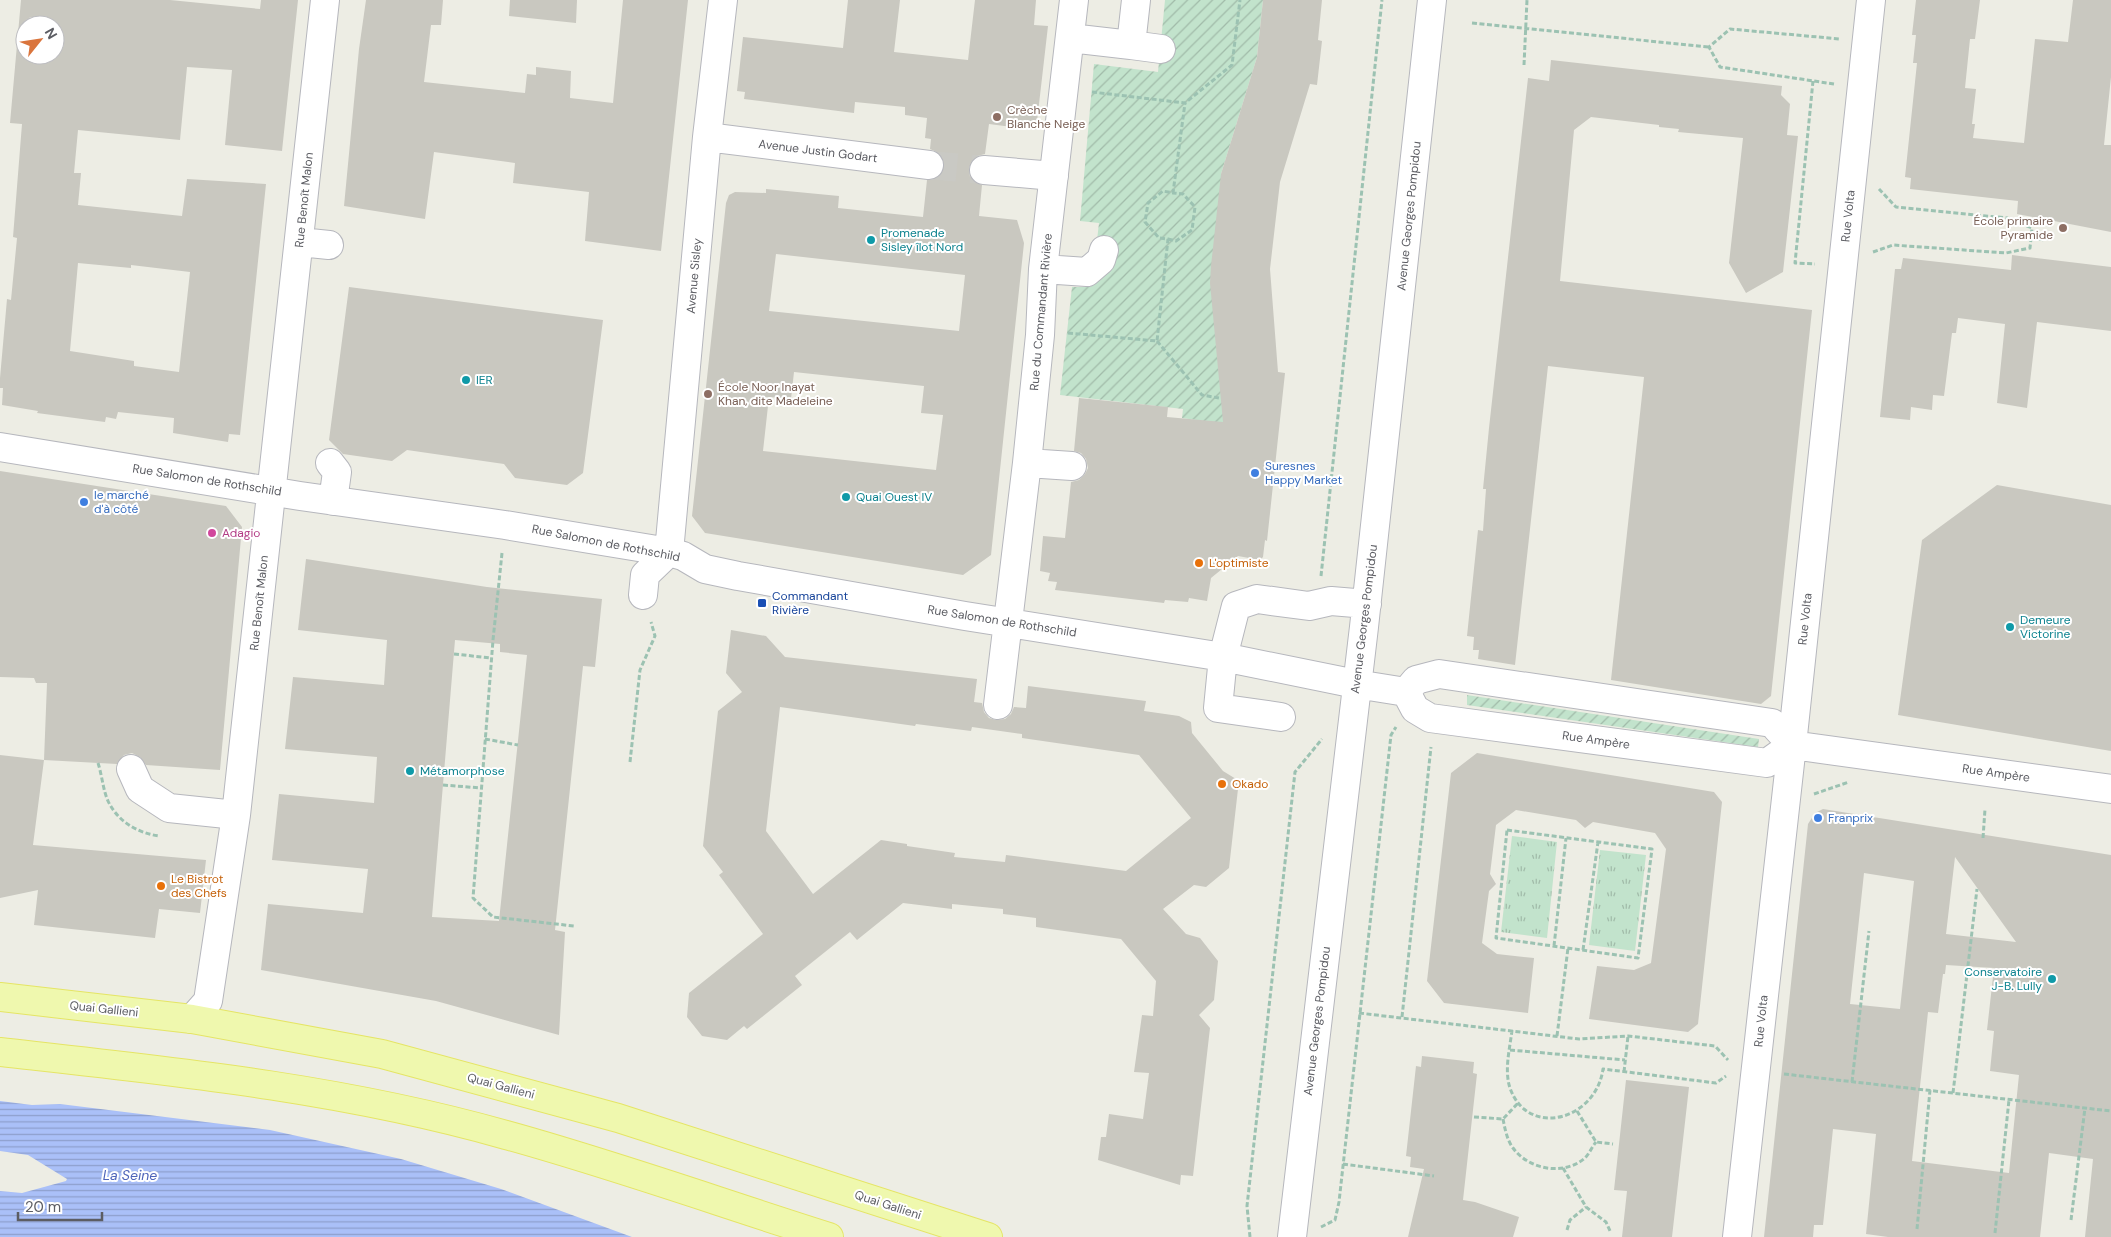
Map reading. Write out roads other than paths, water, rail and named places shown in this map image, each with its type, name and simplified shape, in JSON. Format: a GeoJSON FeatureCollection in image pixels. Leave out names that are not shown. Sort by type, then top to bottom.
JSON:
{"type":"FeatureCollection","features":[{"type":"Feature","properties":{"kind":"main road","name":"Quai Gallieni"},"geometry":{"type":"LineString","coordinates":[[0,997],[192,1019],[382,1054],[609,1115],[988,1237]]}},
{"type":"Feature","properties":{"kind":"main road"},"geometry":{"type":"LineString","coordinates":[[0,1052],[200,1074],[371,1103],[506,1134],[828,1237]]}},
{"type":"Feature","properties":{"kind":"street","name":"Rue Benoît Malon"},"geometry":{"type":"LineString","coordinates":[[192,1019],[208,1001],[236,815],[325,0]]}},
{"type":"Feature","properties":{"kind":"street","name":"Avenue Sisley"},"geometry":{"type":"LineString","coordinates":[[669,552],[707,137],[723,0]]}},
{"type":"Feature","properties":{"kind":"street","name":"Rue du Commandant Rivière"},"geometry":{"type":"LineString","coordinates":[[998,705],[1027,463],[1040,335],[1043,269],[1074,0]]}},
{"type":"Feature","properties":{"kind":"street"},"geometry":{"type":"LineString","coordinates":[[1131,45],[1136,0]]}},
{"type":"Feature","properties":{"kind":"street","name":"Avenue Georges Pompidou"},"geometry":{"type":"LineString","coordinates":[[1302,1234],[1356,684],[1367,604],[1432,0]]}},
{"type":"Feature","properties":{"kind":"street","name":"Rue Volta"},"geometry":{"type":"LineString","coordinates":[[1737,1237],[1792,745],[1854,260],[1861,89],[1871,0]]}},
{"type":"Feature","properties":{"kind":"street"},"geometry":{"type":"LineString","coordinates":[[1070,38],[1161,49]]}},
{"type":"Feature","properties":{"kind":"street","name":"Avenue Justin Godart"},"geometry":{"type":"LineString","coordinates":[[707,137],[929,165]]}},
{"type":"Feature","properties":{"kind":"street"},"geometry":{"type":"LineString","coordinates":[[984,170],[1054,176]]}},
{"type":"Feature","properties":{"kind":"street"},"geometry":{"type":"LineString","coordinates":[[300,242],[329,246]]}},
{"type":"Feature","properties":{"kind":"street"},"geometry":{"type":"LineString","coordinates":[[1043,269],[1087,272],[1102,260],[1104,250]]}},
{"type":"Feature","properties":{"kind":"street","name":"Rue Salomon de Rothschild"},"geometry":{"type":"LineString","coordinates":[[0,447],[332,501],[505,525],[669,552],[683,556],[705,569],[738,576],[1007,623],[1223,657],[1356,684]]}},
{"type":"Feature","properties":{"kind":"street"},"geometry":{"type":"LineString","coordinates":[[330,463],[338,472],[332,501]]}},
{"type":"Feature","properties":{"kind":"street"},"geometry":{"type":"LineString","coordinates":[[1027,463],[1072,466]]}},
{"type":"Feature","properties":{"kind":"street"},"geometry":{"type":"LineString","coordinates":[[643,595],[645,575],[669,552]]}},
{"type":"Feature","properties":{"kind":"street"},"geometry":{"type":"LineString","coordinates":[[1280,717],[1218,708],[1223,657],[1236,606],[1257,599],[1309,606],[1331,601],[1367,604]]}},
{"type":"Feature","properties":{"kind":"street"},"geometry":{"type":"LineString","coordinates":[[1356,684],[1406,692],[1416,680],[1439,674],[1772,723],[1792,745]]}},
{"type":"Feature","properties":{"kind":"street","name":"Rue Ampère"},"geometry":{"type":"LineString","coordinates":[[1406,692],[1415,709],[1430,718],[1767,763],[1792,745],[2111,789]]}},
{"type":"Feature","properties":{"kind":"street"},"geometry":{"type":"LineString","coordinates":[[131,769],[140,789],[170,808],[236,815]]}},
{"type":"Feature","properties":{"kind":"water","name":"La Seine"},"geometry":{"type":"Polygon","coordinates":[[[0,1101],[32,1105],[60,1104],[270,1130],[401,1159],[501,1189],[632,1237],[0,1237],[0,1191],[22,1193],[66,1181],[67,1179],[28,1155],[0,1151],[0,1101]]]}},
{"type":"Feature","properties":{"kind":"tunnel"},"geometry":{"type":"LineString","coordinates":[[929,165],[984,170]]}},
{"type":"Feature","properties":{"kind":"place","name":"Crèche Blanche Neige"},"geometry":{"type":"Point","coordinates":[997,117]}},
{"type":"Feature","properties":{"kind":"place","name":"École primaire Pyramide"},"geometry":{"type":"Point","coordinates":[2063,228]}},
{"type":"Feature","properties":{"kind":"place","name":"Promenade Sisley îlot Nord"},"geometry":{"type":"Point","coordinates":[871,240]}},
{"type":"Feature","properties":{"kind":"place","name":"IER"},"geometry":{"type":"Point","coordinates":[466,380]}},
{"type":"Feature","properties":{"kind":"place","name":"École Noor Inayat Khan, dite Madeleine"},"geometry":{"type":"Point","coordinates":[708,394]}},
{"type":"Feature","properties":{"kind":"place","name":"Suresnes Happy Market"},"geometry":{"type":"Point","coordinates":[1255,473]}},
{"type":"Feature","properties":{"kind":"place","name":"Quai Ouest IV"},"geometry":{"type":"Point","coordinates":[846,497]}},
{"type":"Feature","properties":{"kind":"place","name":"le marché d'à côté"},"geometry":{"type":"Point","coordinates":[84,502]}},
{"type":"Feature","properties":{"kind":"place","name":"Adagio"},"geometry":{"type":"Point","coordinates":[212,533]}},
{"type":"Feature","properties":{"kind":"place","name":"L'optimiste"},"geometry":{"type":"Point","coordinates":[1199,563]}},
{"type":"Feature","properties":{"kind":"place","name":"Commandant Rivière"},"geometry":{"type":"Point","coordinates":[762,603]}},
{"type":"Feature","properties":{"kind":"place","name":"Demeure Victorine"},"geometry":{"type":"Point","coordinates":[2010,627]}},
{"type":"Feature","properties":{"kind":"place","name":"Métamorphose"},"geometry":{"type":"Point","coordinates":[410,771]}},
{"type":"Feature","properties":{"kind":"place","name":"Okado"},"geometry":{"type":"Point","coordinates":[1222,784]}},
{"type":"Feature","properties":{"kind":"place","name":"Franprix"},"geometry":{"type":"Point","coordinates":[1818,818]}},
{"type":"Feature","properties":{"kind":"place","name":"Le Bistrot des Chefs"},"geometry":{"type":"Point","coordinates":[161,886]}},
{"type":"Feature","properties":{"kind":"place","name":"Conservatoire J-B. Lully"},"geometry":{"type":"Point","coordinates":[2052,979]}}]}
